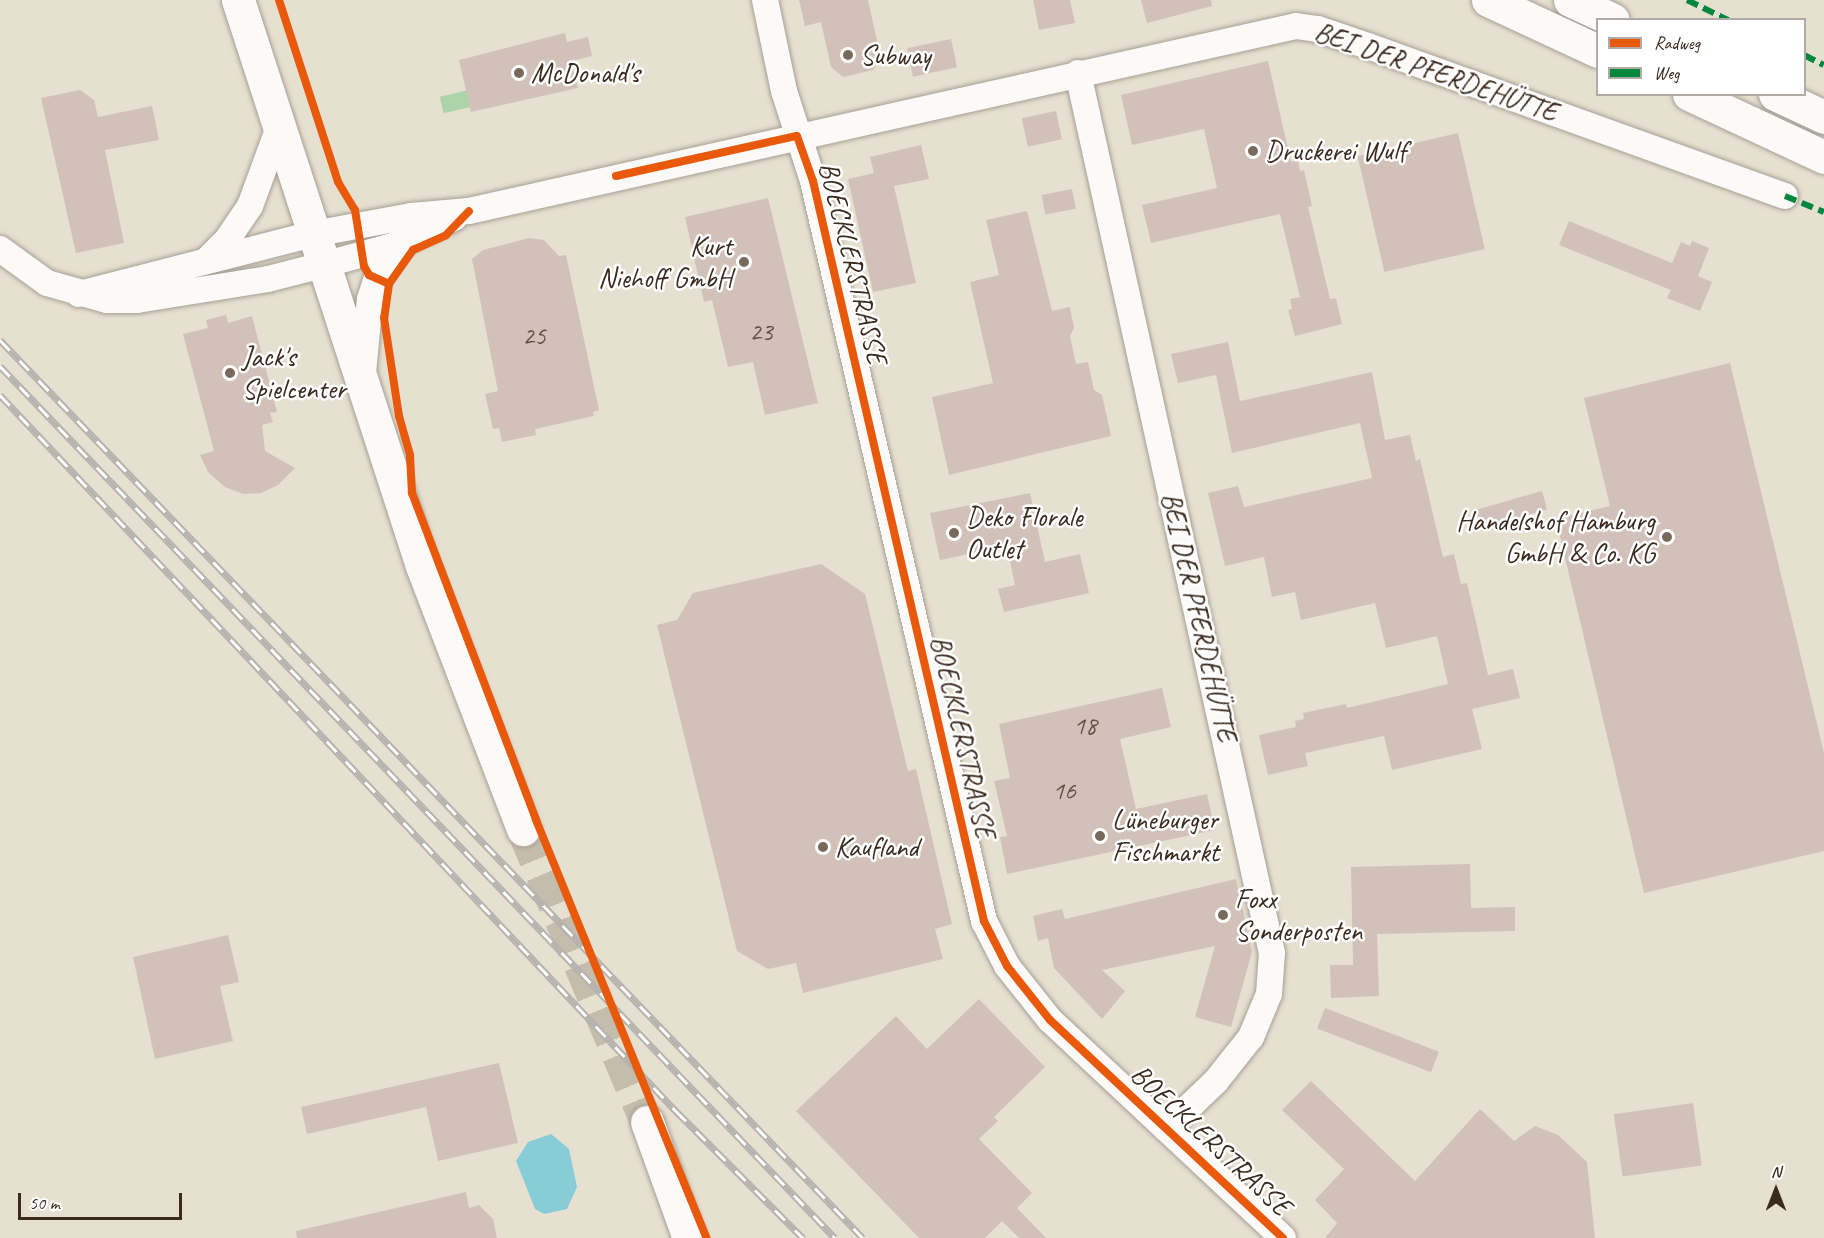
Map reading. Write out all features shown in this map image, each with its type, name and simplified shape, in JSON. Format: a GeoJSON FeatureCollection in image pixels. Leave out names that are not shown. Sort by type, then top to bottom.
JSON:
{"type":"FeatureCollection","features":[{"type":"Feature","properties":{"kind":"main road"},"geometry":{"type":"LineString","coordinates":[[238,0],[422,566],[523,830]]}},
{"type":"Feature","properties":{"kind":"main road"},"geometry":{"type":"LineString","coordinates":[[1488,0],[1596,50]]}},
{"type":"Feature","properties":{"kind":"main road"},"geometry":{"type":"LineString","coordinates":[[1570,0],[1609,18]]}},
{"type":"Feature","properties":{"kind":"main road"},"geometry":{"type":"LineString","coordinates":[[1693,96],[1824,157]]}},
{"type":"Feature","properties":{"kind":"main road"},"geometry":{"type":"LineString","coordinates":[[1779,96],[1824,117]]}},
{"type":"Feature","properties":{"kind":"main road"},"geometry":{"type":"LineString","coordinates":[[647,1122],[689,1238]]}},
{"type":"Feature","properties":{"kind":"street"},"geometry":{"type":"LineString","coordinates":[[765,0],[797,136]]}},
{"type":"Feature","properties":{"kind":"street","name":"BEI DER PFERDEHÜTTE"},"geometry":{"type":"LineString","coordinates":[[79,294],[313,234],[411,216],[469,211],[1296,26],[1318,29],[1785,196]]}},
{"type":"Feature","properties":{"kind":"street","name":"BEI DER PFERDEHÜTTE"},"geometry":{"type":"LineString","coordinates":[[1078,73],[1272,953],[1269,994],[1251,1036],[1216,1081],[1166,1129]]}},
{"type":"Feature","properties":{"kind":"street"},"geometry":{"type":"LineString","coordinates":[[206,261],[227,240],[249,206],[279,127]]}},
{"type":"Feature","properties":{"kind":"street","name":"BOECKLERSTRASSE"},"geometry":{"type":"LineString","coordinates":[[797,136],[813,182],[984,921],[1007,966],[1035,1003],[1283,1238]]}},
{"type":"Feature","properties":{"kind":"street","name":"BEI DER PFERDEHÜTTE"},"geometry":{"type":"LineString","coordinates":[[0,249],[47,283],[79,294],[136,300],[323,265],[396,245],[469,211]]}},
{"type":"Feature","properties":{"kind":"street"},"geometry":{"type":"LineString","coordinates":[[362,383],[370,299],[381,266],[396,245]]}},
{"type":"Feature","properties":{"kind":"green space"},"geometry":{"type":"Polygon","coordinates":[[[469,90],[473,107],[444,113],[440,97],[469,90]]]}},
{"type":"Feature","properties":{"kind":"water"},"geometry":{"type":"Polygon","coordinates":[[[551,1134],[569,1149],[577,1187],[567,1209],[544,1214],[535,1209],[516,1161],[528,1142],[551,1134]]]}},
{"type":"Feature","properties":{"kind":"building"},"geometry":{"type":"Polygon","coordinates":[[[799,0],[868,0],[881,59],[873,70],[843,77],[831,67],[821,22],[805,26],[799,0]]]}},
{"type":"Feature","properties":{"kind":"building"},"geometry":{"type":"Polygon","coordinates":[[[1033,0],[1070,0],[1075,23],[1039,30],[1033,0]]]}},
{"type":"Feature","properties":{"kind":"building"},"geometry":{"type":"Polygon","coordinates":[[[1141,0],[1211,0],[1212,6],[1147,23],[1141,0]]]}},
{"type":"Feature","properties":{"kind":"building"},"geometry":{"type":"Polygon","coordinates":[[[565,33],[567,42],[588,37],[592,56],[571,61],[578,88],[471,112],[459,60],[565,33]]]}},
{"type":"Feature","properties":{"kind":"building"},"geometry":{"type":"Polygon","coordinates":[[[951,39],[957,67],[913,77],[907,48],[951,39]]]}},
{"type":"Feature","properties":{"kind":"building","name":"Druckerei Wulf"},"geometry":{"type":"Polygon","coordinates":[[[1268,61],[1291,162],[1298,160],[1300,171],[1304,170],[1312,206],[1308,207],[1330,299],[1336,298],[1342,324],[1295,336],[1288,310],[1292,309],[1290,299],[1300,297],[1280,214],[1151,243],[1142,205],[1217,188],[1204,129],[1132,145],[1121,95],[1268,61]]]}},
{"type":"Feature","properties":{"kind":"building"},"geometry":{"type":"Polygon","coordinates":[[[80,90],[94,100],[98,117],[152,106],[159,140],[105,150],[124,243],[76,253],[41,98],[80,90]]]}},
{"type":"Feature","properties":{"kind":"building"},"geometry":{"type":"Polygon","coordinates":[[[1056,111],[1062,139],[1028,147],[1022,118],[1056,111]]]}},
{"type":"Feature","properties":{"kind":"building"},"geometry":{"type":"Polygon","coordinates":[[[1458,133],[1485,249],[1384,272],[1358,156],[1458,133]]]}},
{"type":"Feature","properties":{"kind":"building"},"geometry":{"type":"Polygon","coordinates":[[[921,145],[929,179],[894,186],[916,283],[873,292],[848,179],[874,173],[870,157],[921,145]]]}},
{"type":"Feature","properties":{"kind":"building"},"geometry":{"type":"Polygon","coordinates":[[[1072,189],[1076,209],[1045,215],[1042,195],[1072,189]]]}},
{"type":"Feature","properties":{"kind":"building"},"geometry":{"type":"Polygon","coordinates":[[[768,198],[818,403],[765,415],[753,362],[728,367],[712,300],[704,302],[685,217],[768,198]]]}},
{"type":"Feature","properties":{"kind":"building"},"geometry":{"type":"Polygon","coordinates":[[[1027,211],[1052,311],[1070,307],[1074,328],[1070,336],[1076,364],[1088,362],[1094,390],[1102,395],[1111,436],[949,475],[932,397],[993,383],[970,282],[999,275],[986,220],[1027,211]]]}},
{"type":"Feature","properties":{"kind":"building"},"geometry":{"type":"Polygon","coordinates":[[[1569,221],[1672,263],[1681,242],[1690,246],[1692,241],[1709,248],[1698,276],[1712,282],[1700,311],[1667,298],[1671,290],[1559,245],[1569,221]]]}},
{"type":"Feature","properties":{"kind":"building"},"geometry":{"type":"Polygon","coordinates":[[[529,238],[544,240],[559,256],[566,255],[599,410],[593,412],[594,416],[535,429],[536,435],[502,442],[499,428],[493,429],[485,394],[498,391],[472,259],[483,250],[529,238]]]}},
{"type":"Feature","properties":{"kind":"building","name":"Jack's Spielcenter"},"geometry":{"type":"Polygon","coordinates":[[[226,315],[228,323],[252,316],[277,412],[270,413],[273,422],[262,425],[265,451],[295,468],[278,485],[261,493],[243,494],[225,487],[208,472],[200,455],[214,451],[183,334],[208,328],[206,320],[226,315]]]}},
{"type":"Feature","properties":{"kind":"building"},"geometry":{"type":"Polygon","coordinates":[[[1228,342],[1240,401],[1372,372],[1385,440],[1410,435],[1416,461],[1420,459],[1443,557],[1454,554],[1461,584],[1467,583],[1488,675],[1513,669],[1520,698],[1472,709],[1482,749],[1392,770],[1384,736],[1305,753],[1308,766],[1268,775],[1259,735],[1296,727],[1295,721],[1304,719],[1303,713],[1346,704],[1347,708],[1448,684],[1437,636],[1386,648],[1375,603],[1301,620],[1295,592],[1272,597],[1264,557],[1225,566],[1208,493],[1238,486],[1244,507],[1372,478],[1360,423],[1232,453],[1216,375],[1178,383],[1171,354],[1228,342]]]}},
{"type":"Feature","properties":{"kind":"building"},"geometry":{"type":"Polygon","coordinates":[[[1730,363],[1824,753],[1824,851],[1644,893],[1556,519],[1610,506],[1584,398],[1730,363]]]}},
{"type":"Feature","properties":{"kind":"building"},"geometry":{"type":"Polygon","coordinates":[[[1542,491],[1547,509],[1482,528],[1477,510],[1542,491]]]}},
{"type":"Feature","properties":{"kind":"building"},"geometry":{"type":"Polygon","coordinates":[[[1030,493],[1045,562],[1080,554],[1089,593],[1004,612],[998,589],[1015,585],[1007,546],[940,560],[930,513],[1030,493]]]}},
{"type":"Feature","properties":{"kind":"building","name":"Kaufland"},"geometry":{"type":"Polygon","coordinates":[[[821,564],[865,594],[908,771],[916,769],[952,924],[935,929],[943,959],[803,993],[796,963],[768,969],[737,951],[657,625],[677,620],[693,593],[821,564]]]}},
{"type":"Feature","properties":{"kind":"building"},"geometry":{"type":"Polygon","coordinates":[[[1162,688],[1171,727],[1120,739],[1136,809],[1207,794],[1215,830],[1007,874],[1000,837],[1007,836],[994,781],[1010,778],[999,724],[1162,688]]]}},
{"type":"Feature","properties":{"kind":"building"},"geometry":{"type":"Polygon","coordinates":[[[1470,864],[1471,908],[1515,907],[1515,931],[1377,934],[1379,996],[1331,998],[1330,965],[1353,965],[1351,867],[1470,864]]]}},
{"type":"Feature","properties":{"kind":"building"},"geometry":{"type":"Polygon","coordinates":[[[1236,879],[1252,952],[1231,1027],[1195,1017],[1215,946],[1102,970],[1125,991],[1102,1019],[1054,968],[1048,938],[1038,941],[1033,916],[1062,909],[1065,919],[1236,879]]]}},
{"type":"Feature","properties":{"kind":"building"},"geometry":{"type":"Polygon","coordinates":[[[228,935],[239,982],[220,986],[233,1041],[155,1059],[133,957],[228,935]]]}},
{"type":"Feature","properties":{"kind":"building"},"geometry":{"type":"Polygon","coordinates":[[[979,999],[1045,1067],[994,1117],[998,1121],[979,1139],[1032,1193],[1017,1208],[1046,1238],[1019,1238],[1002,1221],[985,1238],[919,1238],[796,1111],[896,1016],[927,1049],[979,999]]]}},
{"type":"Feature","properties":{"kind":"building"},"geometry":{"type":"Polygon","coordinates":[[[1325,1008],[1439,1052],[1431,1072],[1317,1029],[1325,1008]]]}},
{"type":"Feature","properties":{"kind":"building"},"geometry":{"type":"Polygon","coordinates":[[[499,1063],[518,1143],[438,1161],[426,1107],[307,1134],[301,1107],[499,1063]]]}},
{"type":"Feature","properties":{"kind":"building"},"geometry":{"type":"Polygon","coordinates":[[[1311,1081],[1415,1181],[1480,1109],[1514,1141],[1535,1126],[1558,1135],[1587,1162],[1595,1238],[1325,1238],[1337,1223],[1315,1200],[1344,1169],[1282,1110],[1311,1081]]]}},
{"type":"Feature","properties":{"kind":"building"},"geometry":{"type":"Polygon","coordinates":[[[1693,1103],[1702,1165],[1623,1177],[1614,1114],[1693,1103]]]}},
{"type":"Feature","properties":{"kind":"building"},"geometry":{"type":"Polygon","coordinates":[[[466,1192],[469,1208],[479,1205],[493,1219],[497,1238],[297,1238],[296,1231],[466,1192]]]}},
{"type":"Feature","properties":{"kind":"tunnel"},"geometry":{"type":"LineString","coordinates":[[523,829],[647,1122]]}},
{"type":"Feature","properties":{"kind":"railway"},"geometry":{"type":"LineString","coordinates":[[0,340],[863,1238]]}},
{"type":"Feature","properties":{"kind":"railway"},"geometry":{"type":"LineString","coordinates":[[0,366],[835,1238]]}},
{"type":"Feature","properties":{"kind":"railway"},"geometry":{"type":"LineString","coordinates":[[0,395],[676,1111],[803,1238]]}},
{"type":"Feature","properties":{"kind":"marked path"},"geometry":{"type":"LineString","coordinates":[[1687,0],[1724,18]]}},
{"type":"Feature","properties":{"kind":"marked path"},"geometry":{"type":"LineString","coordinates":[[1806,56],[1824,65]]}},
{"type":"Feature","properties":{"kind":"marked path"},"geometry":{"type":"LineString","coordinates":[[1785,196],[1824,212]]}},
{"type":"Feature","properties":{"kind":"cycle path"},"geometry":{"type":"LineString","coordinates":[[279,0],[338,182],[355,210],[364,266],[369,275],[389,284],[384,318],[399,416],[410,455],[412,493],[536,820],[707,1238]]}},
{"type":"Feature","properties":{"kind":"cycle path"},"geometry":{"type":"LineString","coordinates":[[616,176],[797,136],[813,181],[984,921],[1007,966],[1050,1020],[1283,1238]]}},
{"type":"Feature","properties":{"kind":"cycle path"},"geometry":{"type":"LineString","coordinates":[[389,284],[413,250],[446,235],[469,211]]}},
{"type":"Feature","properties":{"kind":"place","name":"Subway"},"geometry":{"type":"Point","coordinates":[848,55]}},
{"type":"Feature","properties":{"kind":"place","name":"McDonald's"},"geometry":{"type":"Point","coordinates":[519,73]}},
{"type":"Feature","properties":{"kind":"place","name":"Druckerei Wulf"},"geometry":{"type":"Point","coordinates":[1253,151]}},
{"type":"Feature","properties":{"kind":"place","name":"Kurt Niehoff GmbH"},"geometry":{"type":"Point","coordinates":[744,262]}},
{"type":"Feature","properties":{"kind":"place","name":"Jack's Spielcenter"},"geometry":{"type":"Point","coordinates":[230,373]}},
{"type":"Feature","properties":{"kind":"place","name":"Deko Florale Outlet"},"geometry":{"type":"Point","coordinates":[954,533]}},
{"type":"Feature","properties":{"kind":"place","name":"Handelshof Hamburg GmbH & Co. KG"},"geometry":{"type":"Point","coordinates":[1667,537]}},
{"type":"Feature","properties":{"kind":"place","name":"Lüneburger Fischmarkt"},"geometry":{"type":"Point","coordinates":[1100,836]}},
{"type":"Feature","properties":{"kind":"place","name":"Kaufland"},"geometry":{"type":"Point","coordinates":[823,847]}},
{"type":"Feature","properties":{"kind":"place","name":"Foxx Sonderposten"},"geometry":{"type":"Point","coordinates":[1223,915]}}]}
